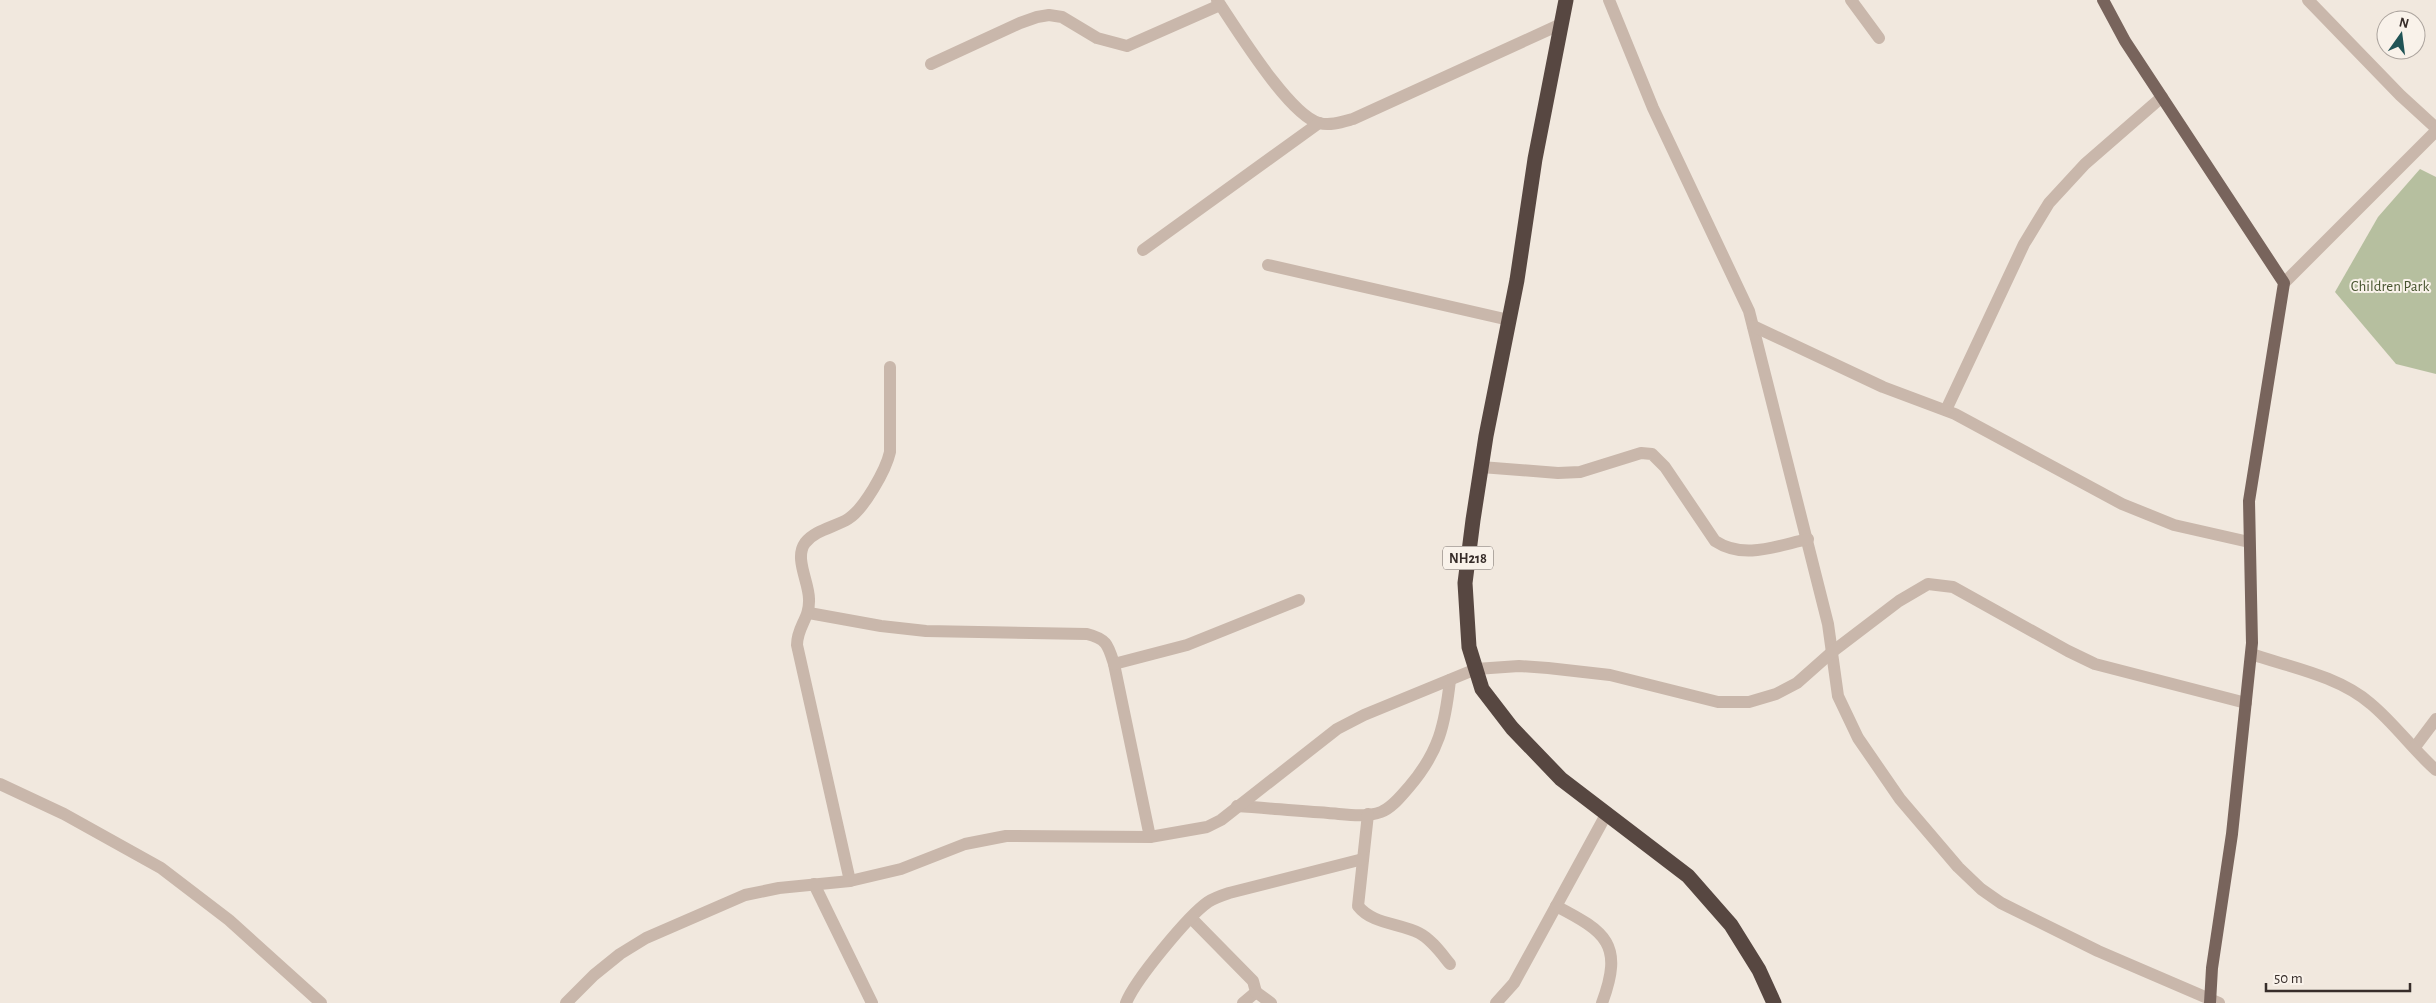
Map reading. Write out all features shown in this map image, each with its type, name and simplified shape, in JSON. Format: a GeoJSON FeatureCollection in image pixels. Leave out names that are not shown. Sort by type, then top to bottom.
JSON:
{"type":"FeatureCollection","features":[{"type":"Feature","properties":{"kind":"highway","name":"NH218"},"geometry":{"type":"LineString","coordinates":[[1566,0],[1481,466],[1465,583],[1468,647],[1482,689],[1512,728],[1562,779],[1688,876],[1731,925],[1759,970],[1774,1003]]}},
{"type":"Feature","properties":{"kind":"main road"},"geometry":{"type":"LineString","coordinates":[[2103,0],[2125,41],[2284,283],[2250,501],[2251,654],[2213,1001]]}},
{"type":"Feature","properties":{"kind":"street"},"geometry":{"type":"LineString","coordinates":[[1609,0],[1653,108],[1733,272],[1753,326],[1828,624],[1838,696],[1858,738],[1900,799],[1958,866],[1981,889],[2001,903],[2098,951],[2213,1001]]}},
{"type":"Feature","properties":{"kind":"street"},"geometry":{"type":"LineString","coordinates":[[1850,0],[1879,38]]}},
{"type":"Feature","properties":{"kind":"street"},"geometry":{"type":"LineString","coordinates":[[2284,283],[2436,130],[2308,0]]}},
{"type":"Feature","properties":{"kind":"street"},"geometry":{"type":"LineString","coordinates":[[931,64],[1020,23],[1049,15],[1062,17],[1097,38],[1127,46],[1218,2],[1287,98],[1305,116],[1318,123],[1333,124],[1353,119],[1560,25]]}},
{"type":"Feature","properties":{"kind":"street"},"geometry":{"type":"LineString","coordinates":[[1946,410],[2024,244],[2049,203],[2085,164],[2162,98]]}},
{"type":"Feature","properties":{"kind":"street"},"geometry":{"type":"LineString","coordinates":[[1143,250],[1318,123]]}},
{"type":"Feature","properties":{"kind":"street"},"geometry":{"type":"LineString","coordinates":[[1268,265],[1509,320]]}},
{"type":"Feature","properties":{"kind":"street"},"geometry":{"type":"LineString","coordinates":[[1753,326],[1797,344],[1875,383],[1946,410],[2122,504],[2174,525],[2249,542]]}},
{"type":"Feature","properties":{"kind":"street"},"geometry":{"type":"LineString","coordinates":[[850,881],[797,645],[798,632],[809,613],[810,597],[800,556],[805,543],[816,534],[858,512],[887,465],[890,452],[890,367]]}},
{"type":"Feature","properties":{"kind":"street"},"geometry":{"type":"LineString","coordinates":[[1481,466],[1558,473],[1580,472],[1641,453],[1652,454],[1665,467],[1715,541],[1724,547],[1740,552],[1808,540]]}},
{"type":"Feature","properties":{"kind":"street"},"geometry":{"type":"LineString","coordinates":[[566,1003],[594,975],[620,954],[646,938],[745,895],[814,884],[850,881],[901,868],[965,844],[1006,836],[1150,837],[1206,827],[1221,820],[1338,729],[1364,715],[1476,670],[1519,666],[1610,675],[1689,696],[1735,703],[1749,702],[1776,694],[1797,683],[1832,652],[1916,590],[1928,584],[1941,584],[1953,587],[2095,664],[2246,703]]}},
{"type":"Feature","properties":{"kind":"street"},"geometry":{"type":"LineString","coordinates":[[1114,664],[1187,645],[1299,600]]}},
{"type":"Feature","properties":{"kind":"street"},"geometry":{"type":"LineString","coordinates":[[809,613],[881,626],[926,631],[1087,634],[1100,638],[1108,645],[1114,664],[1150,837]]}},
{"type":"Feature","properties":{"kind":"street"},"geometry":{"type":"LineString","coordinates":[[2251,654],[2334,682],[2355,692],[2371,704],[2436,770]]}},
{"type":"Feature","properties":{"kind":"street"},"geometry":{"type":"LineString","coordinates":[[1237,806],[1368,814],[1380,812],[1393,804],[1422,772],[1436,748],[1446,718],[1450,680]]}},
{"type":"Feature","properties":{"kind":"street"},"geometry":{"type":"LineString","coordinates":[[2416,748],[2436,719]]}},
{"type":"Feature","properties":{"kind":"street"},"geometry":{"type":"LineString","coordinates":[[0,784],[64,814],[161,868],[229,920],[321,1003]]}},
{"type":"Feature","properties":{"kind":"street"},"geometry":{"type":"LineString","coordinates":[[1496,1003],[1514,983],[1607,813]]}},
{"type":"Feature","properties":{"kind":"street"},"geometry":{"type":"LineString","coordinates":[[1368,814],[1358,906],[1363,912],[1373,918],[1421,934],[1450,964]]}},
{"type":"Feature","properties":{"kind":"street"},"geometry":{"type":"LineString","coordinates":[[1126,1003],[1139,981],[1191,918],[1209,902],[1230,892],[1363,859]]}},
{"type":"Feature","properties":{"kind":"street"},"geometry":{"type":"LineString","coordinates":[[814,884],[872,1003]]}},
{"type":"Feature","properties":{"kind":"street"},"geometry":{"type":"LineString","coordinates":[[1556,906],[1592,925],[1604,938],[1611,954],[1612,974],[1602,1003]]}},
{"type":"Feature","properties":{"kind":"street"},"geometry":{"type":"LineString","coordinates":[[1191,918],[1253,980],[1256,992],[1271,1003]]}},
{"type":"Feature","properties":{"kind":"street"},"geometry":{"type":"LineString","coordinates":[[1243,1003],[1256,992]]}},
{"type":"Feature","properties":{"kind":"green space","name":"Children Park"},"geometry":{"type":"Polygon","coordinates":[[[2420,169],[2436,177],[2436,374],[2396,364],[2335,292],[2378,217],[2420,169]]]}}]}
